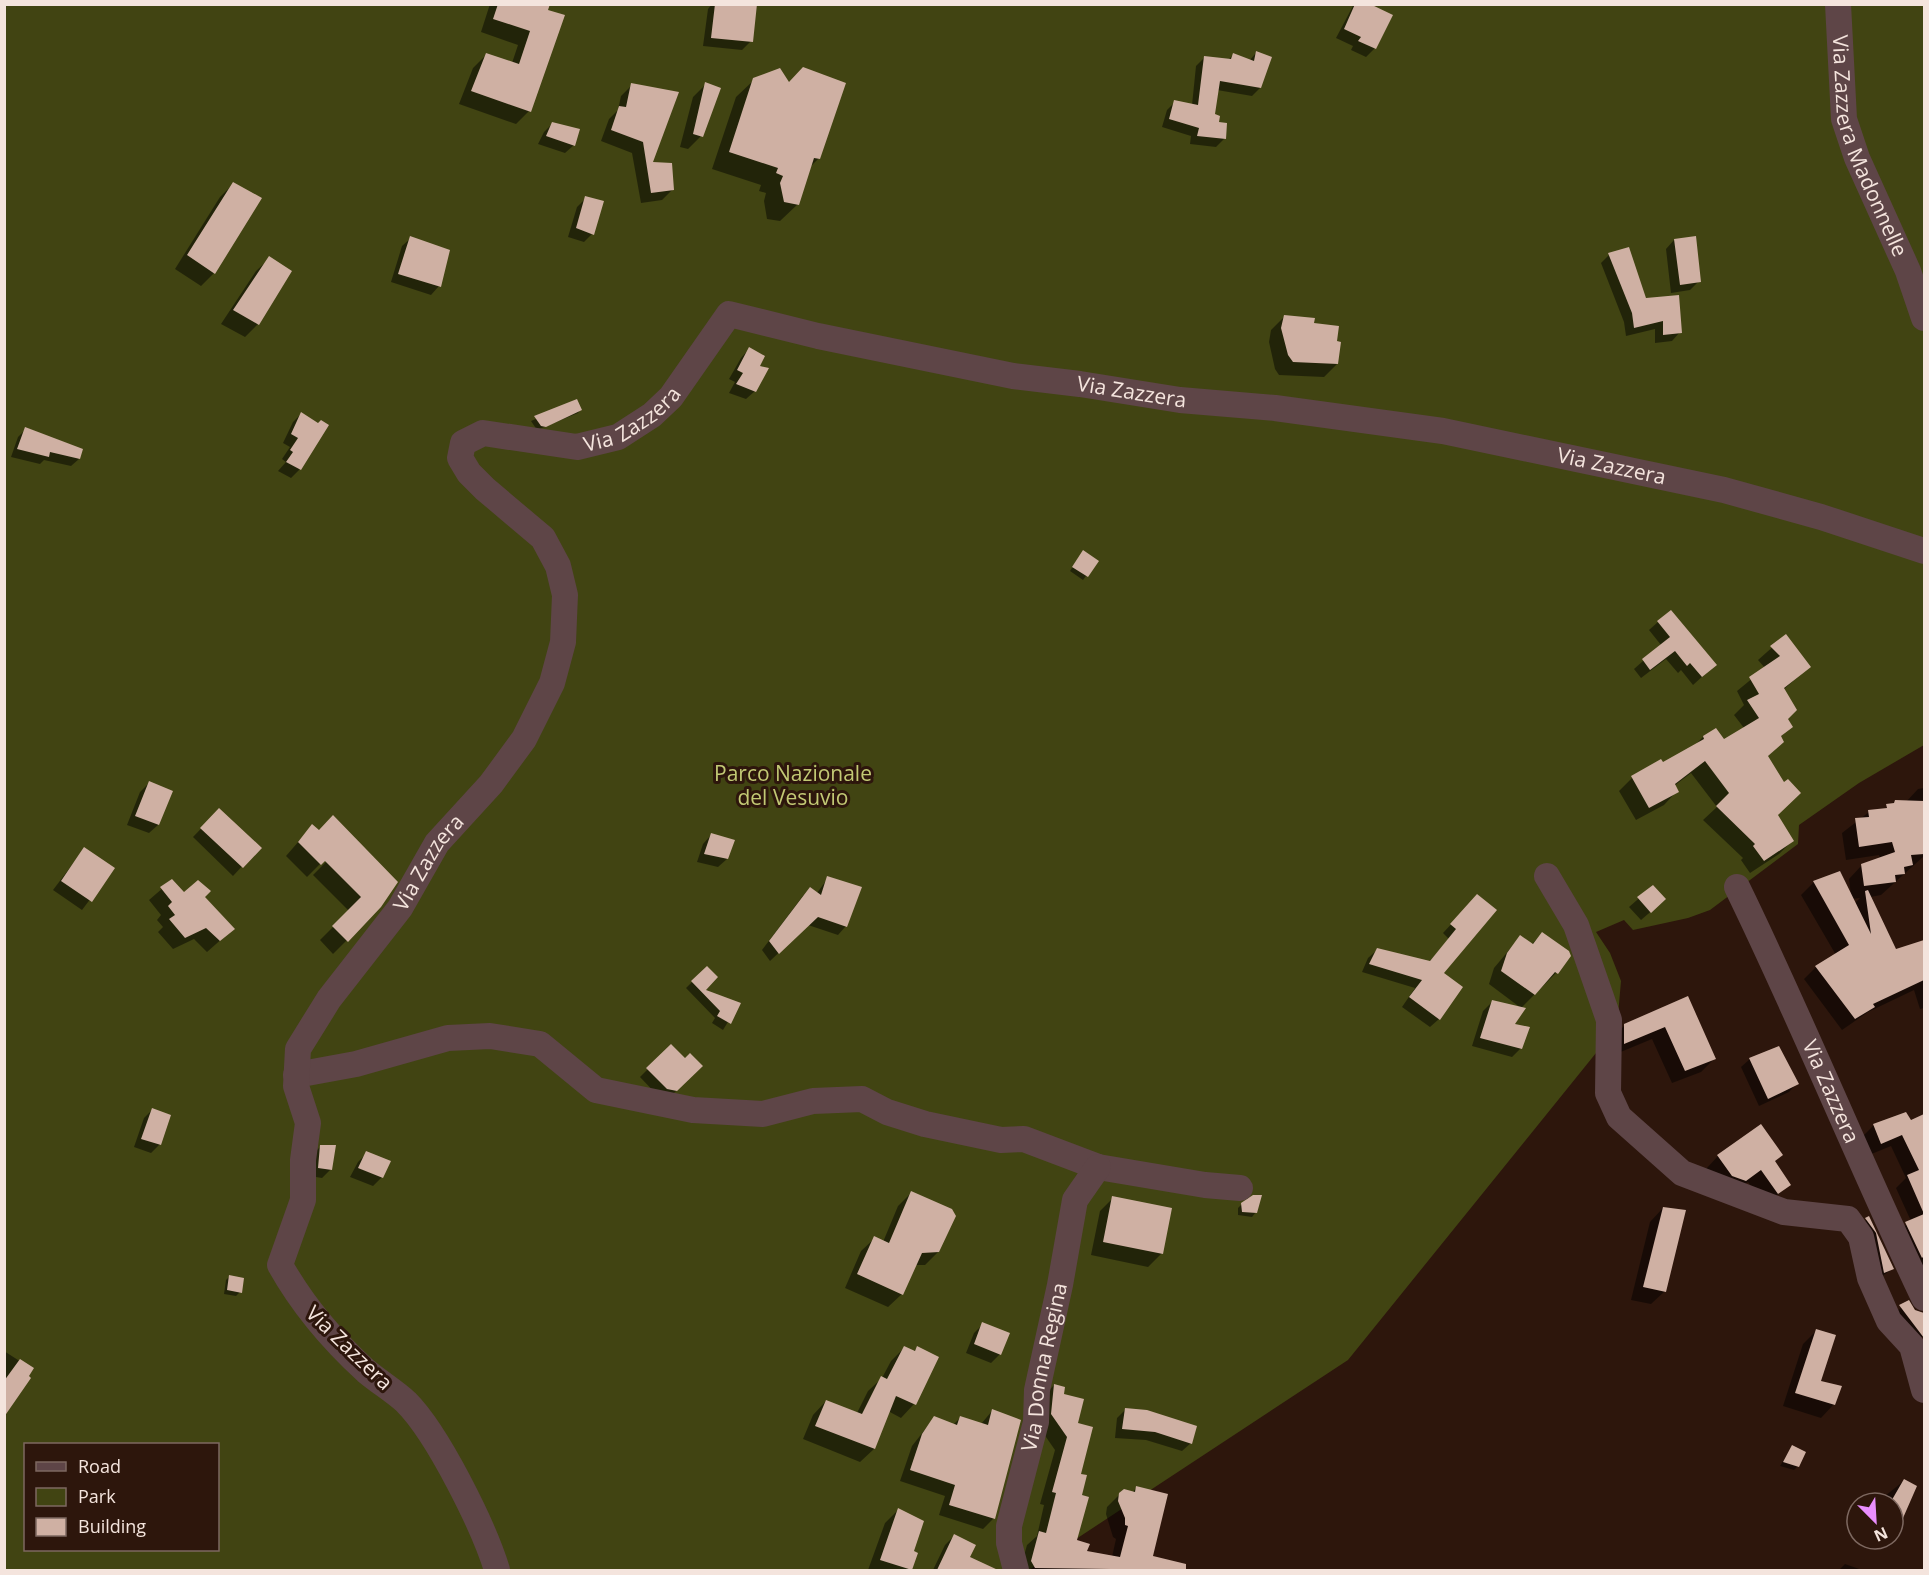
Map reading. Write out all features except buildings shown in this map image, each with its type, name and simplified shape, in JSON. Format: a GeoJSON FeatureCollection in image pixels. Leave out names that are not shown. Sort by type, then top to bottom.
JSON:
{"type":"FeatureCollection","features":[{"type":"Feature","properties":{"kind":"street","name":"Via Zazzera Madonnelle"},"geometry":{"type":"LineString","coordinates":[[1838,4],[1844,119],[1857,158],[1908,272],[1924,318]]}},
{"type":"Feature","properties":{"kind":"street","name":"Via Zazzera"},"geometry":{"type":"LineString","coordinates":[[497,1570],[490,1549],[429,1432],[406,1403],[367,1371],[320,1324],[299,1300],[280,1265],[303,1200],[303,1160],[308,1123],[296,1086],[298,1049],[329,999],[400,908],[437,843],[491,784],[524,739],[552,683],[566,619],[565,595],[558,566],[543,538],[469,473],[460,458],[463,442],[483,433],[577,447],[618,437],[652,415],[671,397],[729,314],[818,336],[1013,376],[1180,400],[1275,408],[1443,431],[1724,490],[1821,517],[1924,551]]}},
{"type":"Feature","properties":{"kind":"street"},"geometry":{"type":"LineString","coordinates":[[1547,876],[1576,925],[1609,1020],[1608,1093],[1619,1117],[1682,1173],[1784,1212],[1848,1219],[1861,1237],[1870,1278],[1889,1321],[1912,1346],[1924,1390]]}},
{"type":"Feature","properties":{"kind":"street","name":"Via Zazzera"},"geometry":{"type":"LineString","coordinates":[[1737,887],[1789,995],[1886,1219],[1924,1298]]}},
{"type":"Feature","properties":{"kind":"street"},"geometry":{"type":"LineString","coordinates":[[296,1075],[356,1064],[448,1038],[490,1036],[540,1044],[596,1090],[693,1110],[763,1114],[813,1101],[862,1099],[887,1112],[948,1129],[1001,1140],[1024,1139],[1098,1167],[1205,1185],[1240,1188]]}},
{"type":"Feature","properties":{"kind":"street","name":"Via Donna Regina"},"geometry":{"type":"LineString","coordinates":[[1016,1570],[1009,1543],[1009,1526],[1036,1422],[1037,1390],[1060,1285],[1075,1200],[1098,1167]]}},
{"type":"Feature","properties":{"kind":"green space","name":"Parco Nazionale del Vesuvio"},"geometry":{"type":"Polygon","coordinates":[[[5,5],[1924,5],[1924,745],[1859,783],[1799,825],[1798,844],[1710,910],[1688,918],[1633,930],[1624,920],[1596,932],[1610,953],[1621,981],[1617,1027],[1348,1360],[1029,1570],[5,1570],[5,5]]]}}]}
